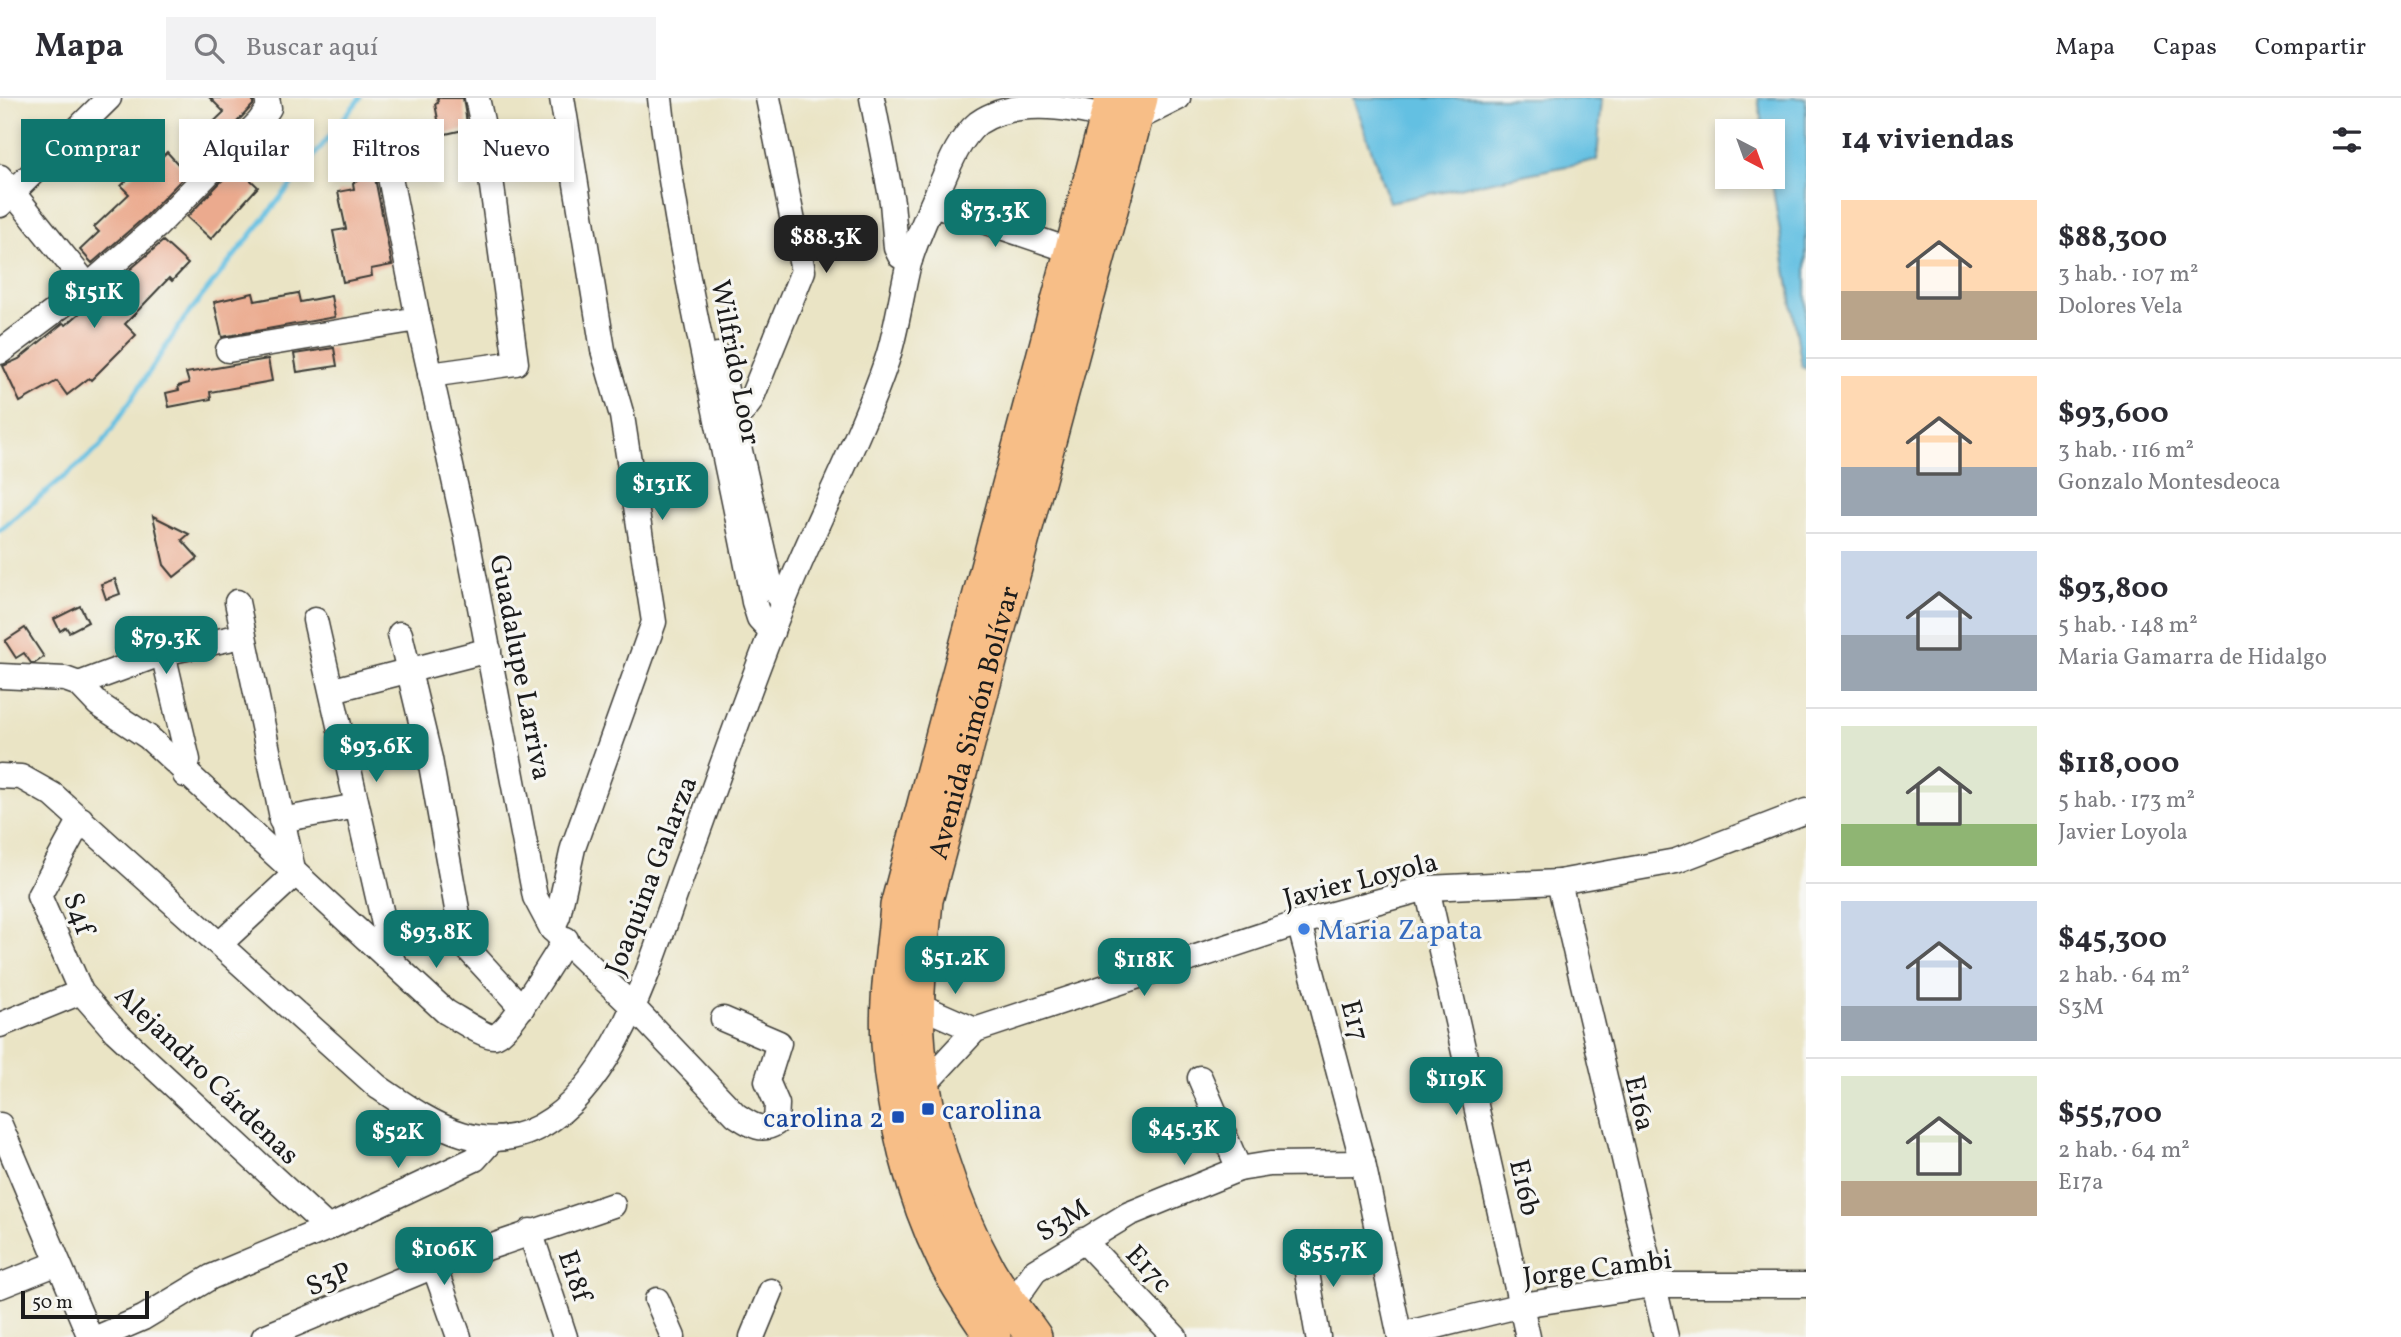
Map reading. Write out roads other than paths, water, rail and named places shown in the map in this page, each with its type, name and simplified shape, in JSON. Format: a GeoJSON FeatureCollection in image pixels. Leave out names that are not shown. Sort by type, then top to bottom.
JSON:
{"type":"FeatureCollection","features":[{"type":"Feature","properties":{"kind":"highway","name":"Avenida Simón Bolívar"},"geometry":{"type":"LineString","coordinates":[[993,1337],[945,1261],[925,1213],[898,1117],[889,1044],[889,995],[898,906],[1072,251],[1124,108]]}},
{"type":"Feature","properties":{"kind":"highway","name":"Avenida Simón Bolívar"},"geometry":{"type":"LineString","coordinates":[[1034,1337],[987,1268],[956,1207],[923,1086],[916,1004],[925,900],[1124,108]]}},
{"type":"Feature","properties":{"kind":"street"},"geometry":{"type":"LineString","coordinates":[[88,286],[4,192],[109,98]]}},
{"type":"Feature","properties":{"kind":"street"},"geometry":{"type":"LineString","coordinates":[[430,375],[516,363],[485,135],[477,98]]}},
{"type":"Feature","properties":{"kind":"street"},"geometry":{"type":"LineString","coordinates":[[0,676],[65,679],[79,684],[98,704],[148,737],[185,775],[446,1012],[490,1035],[498,1036],[522,1008],[559,934],[558,916],[570,858],[654,622],[622,416],[603,350],[562,98]]}},
{"type":"Feature","properties":{"kind":"street","name":"Wilfrido Loor"},"geometry":{"type":"LineString","coordinates":[[660,98],[665,145],[715,416],[735,495],[754,602],[759,618],[772,632]]}},
{"type":"Feature","properties":{"kind":"street","name":"Wilfrido Loor"},"geometry":{"type":"LineString","coordinates":[[672,98],[700,241],[707,302],[771,586],[783,603]]}},
{"type":"Feature","properties":{"kind":"street"},"geometry":{"type":"LineString","coordinates":[[734,414],[744,410],[750,402],[803,275],[768,98]]}},
{"type":"Feature","properties":{"kind":"street"},"geometry":{"type":"LineString","coordinates":[[872,98],[892,202],[896,248],[900,256],[910,260]]}},
{"type":"Feature","properties":{"kind":"street"},"geometry":{"type":"LineString","coordinates":[[1124,108],[1178,98]]}},
{"type":"Feature","properties":{"kind":"street"},"geometry":{"type":"LineString","coordinates":[[0,352],[88,286],[156,227],[259,122],[268,103]]}},
{"type":"Feature","properties":{"kind":"street","name":"Joaquina Galarza"},"geometry":{"type":"LineString","coordinates":[[0,776],[21,777],[36,783],[82,819],[378,1087],[427,1119],[468,1138],[491,1141],[538,1127],[565,1108],[588,1083],[609,1053],[632,1006],[783,603],[874,396],[888,355],[910,260],[957,151],[981,121],[1014,108],[1070,103],[1124,108]]}},
{"type":"Feature","properties":{"kind":"street","name":"Guadalupe Larriva"},"geometry":{"type":"LineString","coordinates":[[391,182],[489,650],[535,897],[559,934],[736,1115],[763,1129],[776,1123],[777,1104],[768,1081],[779,1043],[723,1019]]}},
{"type":"Feature","properties":{"kind":"street"},"geometry":{"type":"LineString","coordinates":[[933,204],[1072,251]]}},
{"type":"Feature","properties":{"kind":"street"},"geometry":{"type":"LineString","coordinates":[[228,350],[418,319]]}},
{"type":"Feature","properties":{"kind":"street"},"geometry":{"type":"LineString","coordinates":[[237,602],[294,875]]}},
{"type":"Feature","properties":{"kind":"street"},"geometry":{"type":"LineString","coordinates":[[315,620],[333,690],[391,960]]}},
{"type":"Feature","properties":{"kind":"street"},"geometry":{"type":"LineString","coordinates":[[400,634],[430,759],[462,937],[468,948],[522,1008]]}},
{"type":"Feature","properties":{"kind":"street"},"geometry":{"type":"LineString","coordinates":[[79,684],[163,653],[242,636]]}},
{"type":"Feature","properties":{"kind":"street"},"geometry":{"type":"LineString","coordinates":[[333,690],[489,650]]}},
{"type":"Feature","properties":{"kind":"street"},"geometry":{"type":"LineString","coordinates":[[163,653],[188,760],[185,775]]}},
{"type":"Feature","properties":{"kind":"street"},"geometry":{"type":"LineString","coordinates":[[281,820],[357,806]]}},
{"type":"Feature","properties":{"kind":"street","name":"Javier Loyola"},"geometry":{"type":"LineString","coordinates":[[923,1086],[975,1030],[1299,923],[1427,888],[1559,883],[1676,861],[1806,811]]}},
{"type":"Feature","properties":{"kind":"street","name":"S4f"},"geometry":{"type":"LineString","coordinates":[[81,992],[39,896],[82,819]]}},
{"type":"Feature","properties":{"kind":"street"},"geometry":{"type":"LineString","coordinates":[[221,943],[294,875]]}},
{"type":"Feature","properties":{"kind":"street","name":"E16a"},"geometry":{"type":"LineString","coordinates":[[1559,883],[1666,1337]]}},
{"type":"Feature","properties":{"kind":"street","name":"E16b"},"geometry":{"type":"LineString","coordinates":[[1427,888],[1528,1337]]}},
{"type":"Feature","properties":{"kind":"street","name":"E17"},"geometry":{"type":"LineString","coordinates":[[1299,923],[1363,1163],[1400,1336]]}},
{"type":"Feature","properties":{"kind":"street","name":"Alejandro Cárdenas"},"geometry":{"type":"LineString","coordinates":[[0,1025],[81,992],[115,1031],[328,1228]]}},
{"type":"Feature","properties":{"kind":"street"},"geometry":{"type":"LineString","coordinates":[[916,1004],[975,1030]]}},
{"type":"Feature","properties":{"kind":"street"},"geometry":{"type":"LineString","coordinates":[[1200,1078],[1239,1169]]}},
{"type":"Feature","properties":{"kind":"street"},"geometry":{"type":"LineString","coordinates":[[0,1125],[90,1337]]}},
{"type":"Feature","properties":{"kind":"street"},"geometry":{"type":"LineString","coordinates":[[99,1337],[143,1318],[211,1277],[328,1228],[475,1159],[491,1141]]}},
{"type":"Feature","properties":{"kind":"street","name":"S3M"},"geometry":{"type":"LineString","coordinates":[[1011,1305],[1035,1271],[1083,1240],[1129,1214],[1239,1169],[1270,1164],[1363,1163]]}},
{"type":"Feature","properties":{"kind":"street","name":"S3P"},"geometry":{"type":"LineString","coordinates":[[264,1337],[434,1266],[530,1231],[613,1205]]}},
{"type":"Feature","properties":{"kind":"street","name":"E18f"},"geometry":{"type":"LineString","coordinates":[[530,1231],[565,1337]]}},
{"type":"Feature","properties":{"kind":"street","name":"E17c"},"geometry":{"type":"LineString","coordinates":[[1083,1240],[1175,1337]]}},
{"type":"Feature","properties":{"kind":"street"},"geometry":{"type":"LineString","coordinates":[[1303,1249],[1318,1337]]}},
{"type":"Feature","properties":{"kind":"street"},"geometry":{"type":"LineString","coordinates":[[0,1286],[58,1264]]}},
{"type":"Feature","properties":{"kind":"street"},"geometry":{"type":"LineString","coordinates":[[434,1266],[459,1337]]}},
{"type":"Feature","properties":{"kind":"street","name":"S3M"},"geometry":{"type":"LineString","coordinates":[[987,1268],[1035,1271]]}},
{"type":"Feature","properties":{"kind":"street","name":"Jorge Cambi"},"geometry":{"type":"LineString","coordinates":[[1400,1336],[1522,1305],[1653,1285],[1806,1285]]}},
{"type":"Feature","properties":{"kind":"street"},"geometry":{"type":"LineString","coordinates":[[752,1337],[771,1291]]}},
{"type":"Feature","properties":{"kind":"street"},"geometry":{"type":"LineString","coordinates":[[657,1300],[673,1337]]}},
{"type":"Feature","properties":{"kind":"water"},"geometry":{"type":"Polygon","coordinates":[[[1354,98],[1602,98],[1597,160],[1389,202],[1354,98]]]}},
{"type":"Feature","properties":{"kind":"water"},"geometry":{"type":"Polygon","coordinates":[[[1758,98],[1806,98],[1806,369],[1802,367],[1773,189],[1785,189],[1785,119],[1761,119],[1758,98]]]}},
{"type":"Feature","properties":{"kind":"waterway"},"geometry":{"type":"LineString","coordinates":[[0,530],[100,447],[184,319],[360,98]]}},
{"type":"Feature","properties":{"kind":"place","name":"Maria Zapata"},"geometry":{"type":"Point","coordinates":[1304,929]}},
{"type":"Feature","properties":{"kind":"place","name":"carolina"},"geometry":{"type":"Point","coordinates":[928,1109]}},
{"type":"Feature","properties":{"kind":"place","name":"carolina 2"},"geometry":{"type":"Point","coordinates":[898,1117]}}]}
